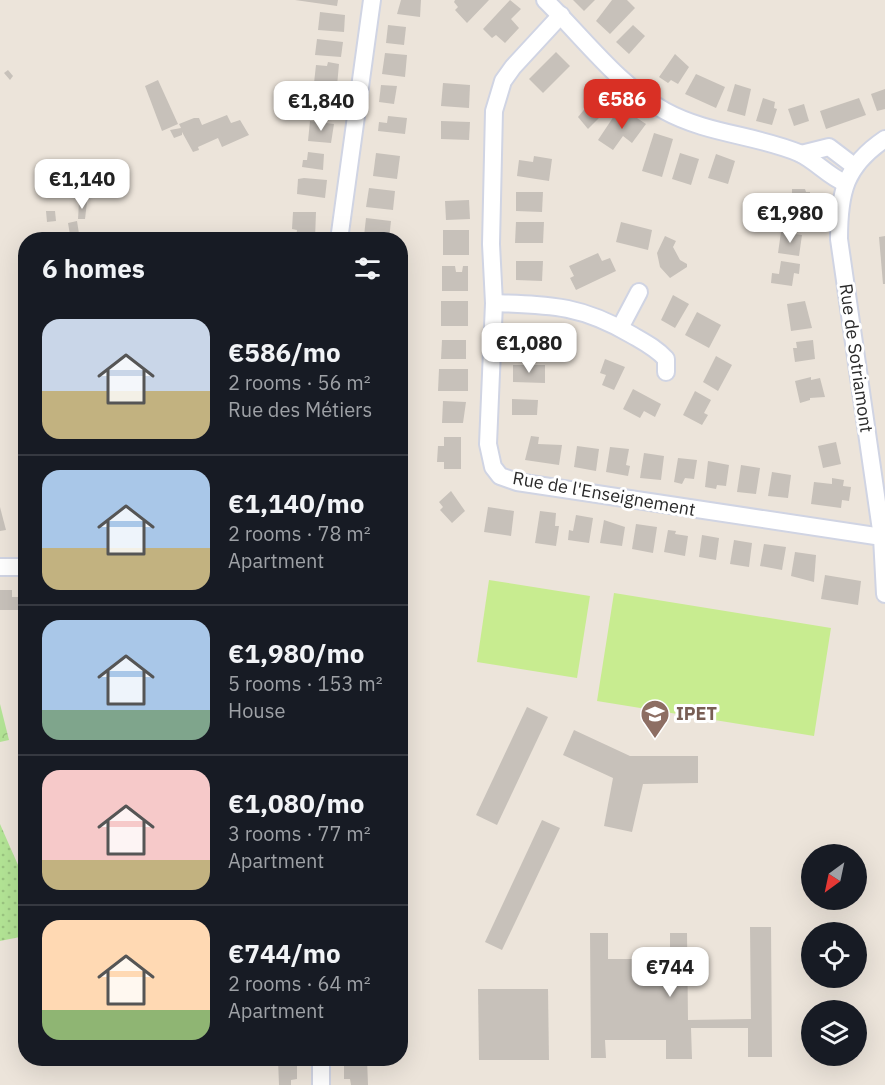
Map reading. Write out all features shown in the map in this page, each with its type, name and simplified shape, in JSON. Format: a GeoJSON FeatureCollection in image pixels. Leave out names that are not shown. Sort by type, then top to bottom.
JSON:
{"type":"FeatureCollection","features":[{"type":"Feature","properties":{"kind":"street"},"geometry":{"type":"LineString","coordinates":[[340,232],[372,0]]}},
{"type":"Feature","properties":{"kind":"street"},"geometry":{"type":"LineString","coordinates":[[545,0],[620,77],[665,111],[723,134],[754,139],[801,154],[832,178],[845,183]]}},
{"type":"Feature","properties":{"kind":"street","name":"Rue de l'Enseignement"},"geometry":{"type":"LineString","coordinates":[[561,15],[513,67],[498,94],[494,111],[491,244],[494,303],[488,444],[494,467],[500,476],[517,482],[882,537]]}},
{"type":"Feature","properties":{"kind":"street","name":"Rue de Sotriamont"},"geometry":{"type":"LineString","coordinates":[[885,139],[868,150],[854,166],[845,183],[840,213],[840,239],[878,465],[885,594]]}},
{"type":"Feature","properties":{"kind":"street"},"geometry":{"type":"LineString","coordinates":[[801,154],[829,147],[854,166]]}},
{"type":"Feature","properties":{"kind":"street"},"geometry":{"type":"LineString","coordinates":[[620,328],[639,292]]}},
{"type":"Feature","properties":{"kind":"street"},"geometry":{"type":"LineString","coordinates":[[494,303],[554,305],[575,309],[620,328],[658,350],[666,359],[666,372]]}},
{"type":"Feature","properties":{"kind":"street"},"geometry":{"type":"LineString","coordinates":[[0,567],[18,567]]}},
{"type":"Feature","properties":{"kind":"street"},"geometry":{"type":"LineString","coordinates":[[321,1066],[321,1085]]}},
{"type":"Feature","properties":{"kind":"green space"},"geometry":{"type":"Polygon","coordinates":[[[489,580],[590,596],[577,678],[477,662],[489,580]]]}},
{"type":"Feature","properties":{"kind":"green space"},"geometry":{"type":"Polygon","coordinates":[[[614,593],[831,628],[814,736],[597,701],[614,593]]]}},
{"type":"Feature","properties":{"kind":"green space"},"geometry":{"type":"Polygon","coordinates":[[[0,704],[9,740],[0,742],[0,704]]]}},
{"type":"Feature","properties":{"kind":"green space"},"geometry":{"type":"Polygon","coordinates":[[[0,824],[18,865],[18,937],[0,941],[0,824]]]}},
{"type":"Feature","properties":{"kind":"building"},"geometry":{"type":"Polygon","coordinates":[[[295,0],[338,0],[337,6],[295,0]]]}},
{"type":"Feature","properties":{"kind":"building"},"geometry":{"type":"Polygon","coordinates":[[[401,0],[421,0],[420,17],[397,14],[401,0]]]}},
{"type":"Feature","properties":{"kind":"building"},"geometry":{"type":"Polygon","coordinates":[[[455,0],[489,0],[467,23],[455,10],[458,7],[455,0]]]}},
{"type":"Feature","properties":{"kind":"building"},"geometry":{"type":"Polygon","coordinates":[[[510,0],[521,9],[511,19],[519,28],[505,43],[496,35],[492,38],[483,29],[510,0]]]}},
{"type":"Feature","properties":{"kind":"building"},"geometry":{"type":"Polygon","coordinates":[[[573,0],[595,0],[584,11],[573,0]]]}},
{"type":"Feature","properties":{"kind":"building"},"geometry":{"type":"Polygon","coordinates":[[[612,0],[627,0],[635,8],[610,34],[596,21],[612,0]]]}},
{"type":"Feature","properties":{"kind":"building"},"geometry":{"type":"Polygon","coordinates":[[[320,12],[345,15],[344,32],[318,30],[320,12]]]}},
{"type":"Feature","properties":{"kind":"building"},"geometry":{"type":"Polygon","coordinates":[[[388,25],[406,27],[404,45],[386,43],[388,25]]]}},
{"type":"Feature","properties":{"kind":"building"},"geometry":{"type":"Polygon","coordinates":[[[633,25],[645,36],[629,54],[616,42],[633,25]]]}},
{"type":"Feature","properties":{"kind":"building"},"geometry":{"type":"Polygon","coordinates":[[[317,39],[343,42],[341,57],[315,55],[317,39]]]}},
{"type":"Feature","properties":{"kind":"building"},"geometry":{"type":"Polygon","coordinates":[[[556,52],[570,66],[543,93],[529,79],[556,52]]]}},
{"type":"Feature","properties":{"kind":"building"},"geometry":{"type":"Polygon","coordinates":[[[385,53],[407,55],[405,77],[382,74],[385,53]]]}},
{"type":"Feature","properties":{"kind":"building"},"geometry":{"type":"Polygon","coordinates":[[[675,54],[689,67],[678,84],[671,80],[668,83],[659,77],[675,54]]]}},
{"type":"Feature","properties":{"kind":"building"},"geometry":{"type":"Polygon","coordinates":[[[328,62],[339,64],[337,86],[314,83],[316,65],[327,66],[328,62]]]}},
{"type":"Feature","properties":{"kind":"building"},"geometry":{"type":"Polygon","coordinates":[[[8,70],[13,76],[10,80],[4,73],[8,70]]]}},
{"type":"Feature","properties":{"kind":"building"},"geometry":{"type":"Polygon","coordinates":[[[696,74],[725,87],[716,108],[685,94],[696,74]]]}},
{"type":"Feature","properties":{"kind":"building"},"geometry":{"type":"Polygon","coordinates":[[[158,80],[178,124],[162,131],[145,86],[158,80]]]}},
{"type":"Feature","properties":{"kind":"building"},"geometry":{"type":"Polygon","coordinates":[[[443,83],[470,85],[469,108],[441,106],[443,83]]]}},
{"type":"Feature","properties":{"kind":"building"},"geometry":{"type":"Polygon","coordinates":[[[735,84],[751,89],[745,116],[727,111],[735,84]]]}},
{"type":"Feature","properties":{"kind":"building"},"geometry":{"type":"Polygon","coordinates":[[[381,85],[397,86],[394,104],[379,102],[381,85]]]}},
{"type":"Feature","properties":{"kind":"building"},"geometry":{"type":"Polygon","coordinates":[[[603,87],[618,99],[588,129],[578,117],[603,87]]]}},
{"type":"Feature","properties":{"kind":"building"},"geometry":{"type":"Polygon","coordinates":[[[885,89],[885,109],[877,111],[871,94],[885,89]]]}},
{"type":"Feature","properties":{"kind":"building"},"geometry":{"type":"Polygon","coordinates":[[[311,93],[334,95],[332,114],[309,112],[311,93]]]}},
{"type":"Feature","properties":{"kind":"building"},"geometry":{"type":"Polygon","coordinates":[[[763,98],[775,102],[774,108],[777,109],[772,125],[756,121],[763,98]]]}},
{"type":"Feature","properties":{"kind":"building"},"geometry":{"type":"Polygon","coordinates":[[[859,98],[866,115],[826,129],[820,111],[859,98]]]}},
{"type":"Feature","properties":{"kind":"building"},"geometry":{"type":"Polygon","coordinates":[[[804,104],[809,121],[794,126],[788,109],[804,104]]]}},
{"type":"Feature","properties":{"kind":"building"},"geometry":{"type":"Polygon","coordinates":[[[625,110],[646,124],[632,143],[623,136],[613,150],[598,140],[616,113],[621,115],[625,110]]]}},
{"type":"Feature","properties":{"kind":"building"},"geometry":{"type":"Polygon","coordinates":[[[227,115],[231,123],[240,120],[249,135],[222,147],[218,138],[198,147],[199,150],[193,152],[182,132],[182,135],[174,138],[170,130],[181,128],[179,124],[194,118],[199,118],[202,125],[227,115]]]}},
{"type":"Feature","properties":{"kind":"building"},"geometry":{"type":"Polygon","coordinates":[[[388,116],[407,118],[405,134],[378,131],[379,122],[387,123],[388,116]]]}},
{"type":"Feature","properties":{"kind":"building"},"geometry":{"type":"Polygon","coordinates":[[[310,121],[334,124],[331,143],[308,141],[310,121]]]}},
{"type":"Feature","properties":{"kind":"building"},"geometry":{"type":"Polygon","coordinates":[[[441,121],[470,122],[469,140],[441,139],[441,121]]]}},
{"type":"Feature","properties":{"kind":"building"},"geometry":{"type":"Polygon","coordinates":[[[654,133],[673,139],[662,177],[642,171],[654,133]]]}},
{"type":"Feature","properties":{"kind":"building"},"geometry":{"type":"Polygon","coordinates":[[[308,152],[324,154],[323,170],[302,167],[303,160],[307,160],[308,152]]]}},
{"type":"Feature","properties":{"kind":"building"},"geometry":{"type":"Polygon","coordinates":[[[376,153],[400,156],[397,179],[373,176],[376,153]]]}},
{"type":"Feature","properties":{"kind":"building"},"geometry":{"type":"Polygon","coordinates":[[[680,153],[699,159],[691,185],[672,179],[680,153]]]}},
{"type":"Feature","properties":{"kind":"building"},"geometry":{"type":"Polygon","coordinates":[[[716,154],[735,161],[728,184],[708,178],[716,154]]]}},
{"type":"Feature","properties":{"kind":"building"},"geometry":{"type":"Polygon","coordinates":[[[534,156],[552,159],[549,181],[517,176],[519,160],[533,162],[534,156]]]}},
{"type":"Feature","properties":{"kind":"building"},"geometry":{"type":"Polygon","coordinates":[[[298,179],[327,180],[325,198],[297,194],[298,179]]]}},
{"type":"Feature","properties":{"kind":"building"},"geometry":{"type":"Polygon","coordinates":[[[369,188],[395,191],[393,210],[366,207],[369,188]]]}},
{"type":"Feature","properties":{"kind":"building"},"geometry":{"type":"Polygon","coordinates":[[[792,189],[805,189],[806,192],[810,192],[810,201],[806,201],[806,221],[786,221],[786,197],[792,197],[792,189]]]}},
{"type":"Feature","properties":{"kind":"building"},"geometry":{"type":"Polygon","coordinates":[[[516,192],[543,192],[542,212],[516,211],[516,192]]]}},
{"type":"Feature","properties":{"kind":"building"},"geometry":{"type":"Polygon","coordinates":[[[469,200],[470,219],[446,220],[445,201],[469,200]]]}},
{"type":"Feature","properties":{"kind":"building"},"geometry":{"type":"Polygon","coordinates":[[[79,202],[87,202],[85,219],[78,219],[79,202]]]}},
{"type":"Feature","properties":{"kind":"building"},"geometry":{"type":"Polygon","coordinates":[[[46,211],[55,211],[56,221],[47,222],[46,211]]]}},
{"type":"Feature","properties":{"kind":"building"},"geometry":{"type":"Polygon","coordinates":[[[293,212],[316,212],[315,232],[297,232],[297,230],[292,229],[293,212]]]}},
{"type":"Feature","properties":{"kind":"building"},"geometry":{"type":"Polygon","coordinates":[[[366,218],[391,221],[390,232],[364,232],[366,218]]]}},
{"type":"Feature","properties":{"kind":"building"},"geometry":{"type":"Polygon","coordinates":[[[77,221],[79,232],[70,232],[68,223],[77,221]]]}},
{"type":"Feature","properties":{"kind":"building"},"geometry":{"type":"Polygon","coordinates":[[[516,222],[544,222],[543,243],[515,243],[516,222]]]}},
{"type":"Feature","properties":{"kind":"building"},"geometry":{"type":"Polygon","coordinates":[[[621,222],[652,230],[648,250],[616,242],[621,222]]]}},
{"type":"Feature","properties":{"kind":"building"},"geometry":{"type":"Polygon","coordinates":[[[443,230],[469,230],[469,255],[443,255],[443,230]]]}},
{"type":"Feature","properties":{"kind":"building"},"geometry":{"type":"Polygon","coordinates":[[[781,232],[802,235],[799,256],[778,253],[781,232]]]}},
{"type":"Feature","properties":{"kind":"building"},"geometry":{"type":"Polygon","coordinates":[[[665,236],[676,241],[673,247],[680,260],[687,264],[687,267],[670,278],[660,267],[657,253],[665,236]]]}},
{"type":"Feature","properties":{"kind":"building"},"geometry":{"type":"Polygon","coordinates":[[[885,236],[885,284],[883,284],[879,237],[885,236]]]}},
{"type":"Feature","properties":{"kind":"building"},"geometry":{"type":"Polygon","coordinates":[[[598,253],[602,261],[610,258],[616,271],[576,290],[570,278],[574,276],[569,266],[598,253]]]}},
{"type":"Feature","properties":{"kind":"building"},"geometry":{"type":"Polygon","coordinates":[[[516,261],[543,261],[542,281],[516,280],[516,261]]]}},
{"type":"Feature","properties":{"kind":"building"},"geometry":{"type":"Polygon","coordinates":[[[781,261],[800,264],[799,274],[794,273],[792,286],[771,283],[772,273],[779,274],[781,261]]]}},
{"type":"Feature","properties":{"kind":"building"},"geometry":{"type":"Polygon","coordinates":[[[442,266],[455,266],[456,272],[462,272],[463,266],[468,266],[468,291],[442,291],[442,266]]]}},
{"type":"Feature","properties":{"kind":"building"},"geometry":{"type":"Polygon","coordinates":[[[673,295],[689,304],[675,328],[661,320],[673,295]]]}},
{"type":"Feature","properties":{"kind":"building"},"geometry":{"type":"Polygon","coordinates":[[[441,301],[468,301],[468,326],[441,326],[441,301]]]}},
{"type":"Feature","properties":{"kind":"building"},"geometry":{"type":"Polygon","coordinates":[[[805,301],[812,328],[791,331],[787,304],[805,301]]]}},
{"type":"Feature","properties":{"kind":"building"},"geometry":{"type":"Polygon","coordinates":[[[697,312],[721,325],[709,348],[685,335],[697,312]]]}},
{"type":"Feature","properties":{"kind":"building"},"geometry":{"type":"Polygon","coordinates":[[[520,329],[546,330],[546,352],[514,352],[514,336],[520,336],[520,329]]]}},
{"type":"Feature","properties":{"kind":"building"},"geometry":{"type":"Polygon","coordinates":[[[442,340],[466,340],[466,359],[441,359],[442,340]]]}},
{"type":"Feature","properties":{"kind":"building"},"geometry":{"type":"Polygon","coordinates":[[[813,340],[815,359],[795,362],[793,348],[797,348],[796,342],[813,340]]]}},
{"type":"Feature","properties":{"kind":"building"},"geometry":{"type":"Polygon","coordinates":[[[716,356],[732,365],[718,391],[703,382],[716,356]]]}},
{"type":"Feature","properties":{"kind":"building"},"geometry":{"type":"Polygon","coordinates":[[[605,359],[625,367],[614,390],[602,385],[606,375],[600,373],[605,359]]]}},
{"type":"Feature","properties":{"kind":"building"},"geometry":{"type":"Polygon","coordinates":[[[513,365],[545,365],[545,383],[513,382],[513,365]]]}},
{"type":"Feature","properties":{"kind":"building"},"geometry":{"type":"Polygon","coordinates":[[[439,369],[468,369],[468,391],[438,391],[439,369]]]}},
{"type":"Feature","properties":{"kind":"building"},"geometry":{"type":"Polygon","coordinates":[[[811,377],[811,380],[820,378],[825,397],[810,398],[800,403],[795,381],[811,377]]]}},
{"type":"Feature","properties":{"kind":"building"},"geometry":{"type":"Polygon","coordinates":[[[633,389],[661,404],[655,417],[644,411],[640,418],[623,409],[633,389]]]}},
{"type":"Feature","properties":{"kind":"building"},"geometry":{"type":"Polygon","coordinates":[[[695,391],[711,400],[704,413],[708,415],[702,425],[683,415],[695,391]]]}},
{"type":"Feature","properties":{"kind":"building"},"geometry":{"type":"Polygon","coordinates":[[[512,399],[538,400],[537,415],[512,415],[512,399]]]}},
{"type":"Feature","properties":{"kind":"building"},"geometry":{"type":"Polygon","coordinates":[[[443,401],[466,402],[463,423],[442,423],[443,401]]]}},
{"type":"Feature","properties":{"kind":"building"},"geometry":{"type":"Polygon","coordinates":[[[531,436],[539,437],[538,444],[562,445],[559,465],[525,460],[531,436]]]}},
{"type":"Feature","properties":{"kind":"building"},"geometry":{"type":"Polygon","coordinates":[[[444,437],[461,437],[461,469],[444,469],[444,462],[437,462],[438,446],[444,446],[444,437]]]}},
{"type":"Feature","properties":{"kind":"building"},"geometry":{"type":"Polygon","coordinates":[[[836,442],[841,464],[823,468],[818,446],[836,442]]]}},
{"type":"Feature","properties":{"kind":"building"},"geometry":{"type":"Polygon","coordinates":[[[577,446],[599,449],[596,471],[574,467],[577,446]]]}},
{"type":"Feature","properties":{"kind":"building"},"geometry":{"type":"Polygon","coordinates":[[[610,447],[629,449],[626,465],[630,466],[628,476],[606,472],[610,447]]]}},
{"type":"Feature","properties":{"kind":"building"},"geometry":{"type":"Polygon","coordinates":[[[644,453],[664,456],[661,480],[640,478],[644,453]]]}},
{"type":"Feature","properties":{"kind":"building"},"geometry":{"type":"Polygon","coordinates":[[[678,458],[697,460],[694,479],[685,478],[682,484],[674,482],[678,458]]]}},
{"type":"Feature","properties":{"kind":"building"},"geometry":{"type":"Polygon","coordinates":[[[708,461],[729,465],[726,486],[717,485],[716,489],[705,487],[708,461]]]}},
{"type":"Feature","properties":{"kind":"building"},"geometry":{"type":"Polygon","coordinates":[[[741,465],[760,468],[756,494],[737,492],[741,465]]]}},
{"type":"Feature","properties":{"kind":"building"},"geometry":{"type":"Polygon","coordinates":[[[772,472],[791,475],[788,498],[768,496],[772,472]]]}},
{"type":"Feature","properties":{"kind":"building"},"geometry":{"type":"Polygon","coordinates":[[[832,478],[844,480],[843,486],[851,487],[849,501],[842,500],[841,508],[811,504],[814,482],[832,484],[832,478]]]}},
{"type":"Feature","properties":{"kind":"building"},"geometry":{"type":"Polygon","coordinates":[[[451,491],[465,511],[452,523],[440,510],[443,507],[439,502],[451,491]]]}},
{"type":"Feature","properties":{"kind":"building"},"geometry":{"type":"Polygon","coordinates":[[[0,507],[6,530],[0,531],[0,507]]]}},
{"type":"Feature","properties":{"kind":"building"},"geometry":{"type":"Polygon","coordinates":[[[488,507],[514,511],[511,536],[484,532],[488,507]]]}},
{"type":"Feature","properties":{"kind":"building"},"geometry":{"type":"Polygon","coordinates":[[[540,511],[556,513],[555,526],[559,526],[556,546],[535,543],[540,511]]]}},
{"type":"Feature","properties":{"kind":"building"},"geometry":{"type":"Polygon","coordinates":[[[576,515],[593,518],[589,543],[568,540],[569,530],[573,531],[576,515]]]}},
{"type":"Feature","properties":{"kind":"building"},"geometry":{"type":"Polygon","coordinates":[[[604,520],[625,527],[622,546],[600,543],[604,520]]]}},
{"type":"Feature","properties":{"kind":"building"},"geometry":{"type":"Polygon","coordinates":[[[636,524],[657,527],[653,553],[632,549],[636,524]]]}},
{"type":"Feature","properties":{"kind":"building"},"geometry":{"type":"Polygon","coordinates":[[[668,530],[676,531],[675,534],[688,536],[685,556],[664,552],[668,530]]]}},
{"type":"Feature","properties":{"kind":"building"},"geometry":{"type":"Polygon","coordinates":[[[702,535],[719,538],[716,560],[699,557],[702,535]]]}},
{"type":"Feature","properties":{"kind":"building"},"geometry":{"type":"Polygon","coordinates":[[[734,540],[752,543],[749,567],[730,564],[734,540]]]}},
{"type":"Feature","properties":{"kind":"building"},"geometry":{"type":"Polygon","coordinates":[[[764,544],[786,547],[782,570],[760,566],[764,544]]]}},
{"type":"Feature","properties":{"kind":"building"},"geometry":{"type":"Polygon","coordinates":[[[795,552],[816,555],[814,582],[791,576],[795,552]]]}},
{"type":"Feature","properties":{"kind":"building"},"geometry":{"type":"Polygon","coordinates":[[[825,575],[861,581],[858,605],[821,599],[825,575]]]}},
{"type":"Feature","properties":{"kind":"building"},"geometry":{"type":"Polygon","coordinates":[[[0,590],[12,590],[12,597],[18,597],[18,610],[0,610],[0,590]]]}},
{"type":"Feature","properties":{"kind":"building"},"geometry":{"type":"Polygon","coordinates":[[[527,707],[548,717],[497,825],[476,815],[527,707]]]}},
{"type":"Feature","properties":{"kind":"building"},"geometry":{"type":"Polygon","coordinates":[[[574,730],[630,756],[698,756],[698,783],[643,784],[632,832],[604,826],[613,778],[563,755],[574,730]]]}},
{"type":"Feature","properties":{"kind":"building"},"geometry":{"type":"Polygon","coordinates":[[[542,820],[560,828],[502,950],[485,942],[542,820]]]}},
{"type":"Feature","properties":{"kind":"building"},"geometry":{"type":"Polygon","coordinates":[[[750,927],[771,927],[772,1057],[748,1057],[748,1028],[691,1028],[692,1059],[666,1059],[666,1040],[605,1040],[606,1058],[591,1058],[590,933],[608,933],[608,959],[670,959],[670,933],[687,933],[688,1020],[751,1019],[750,927]]]}},
{"type":"Feature","properties":{"kind":"building"},"geometry":{"type":"Polygon","coordinates":[[[478,989],[548,989],[549,1060],[479,1060],[478,989]]]}},
{"type":"Feature","properties":{"kind":"building"},"geometry":{"type":"Polygon","coordinates":[[[278,1066],[297,1066],[297,1079],[291,1080],[291,1085],[279,1085],[278,1066]]]}},
{"type":"Feature","properties":{"kind":"building"},"geometry":{"type":"Polygon","coordinates":[[[344,1066],[367,1066],[368,1085],[351,1085],[350,1079],[344,1079],[344,1066]]]}},
{"type":"Feature","properties":{"kind":"place","name":"IPET"},"geometry":{"type":"Point","coordinates":[655,740]}}]}
